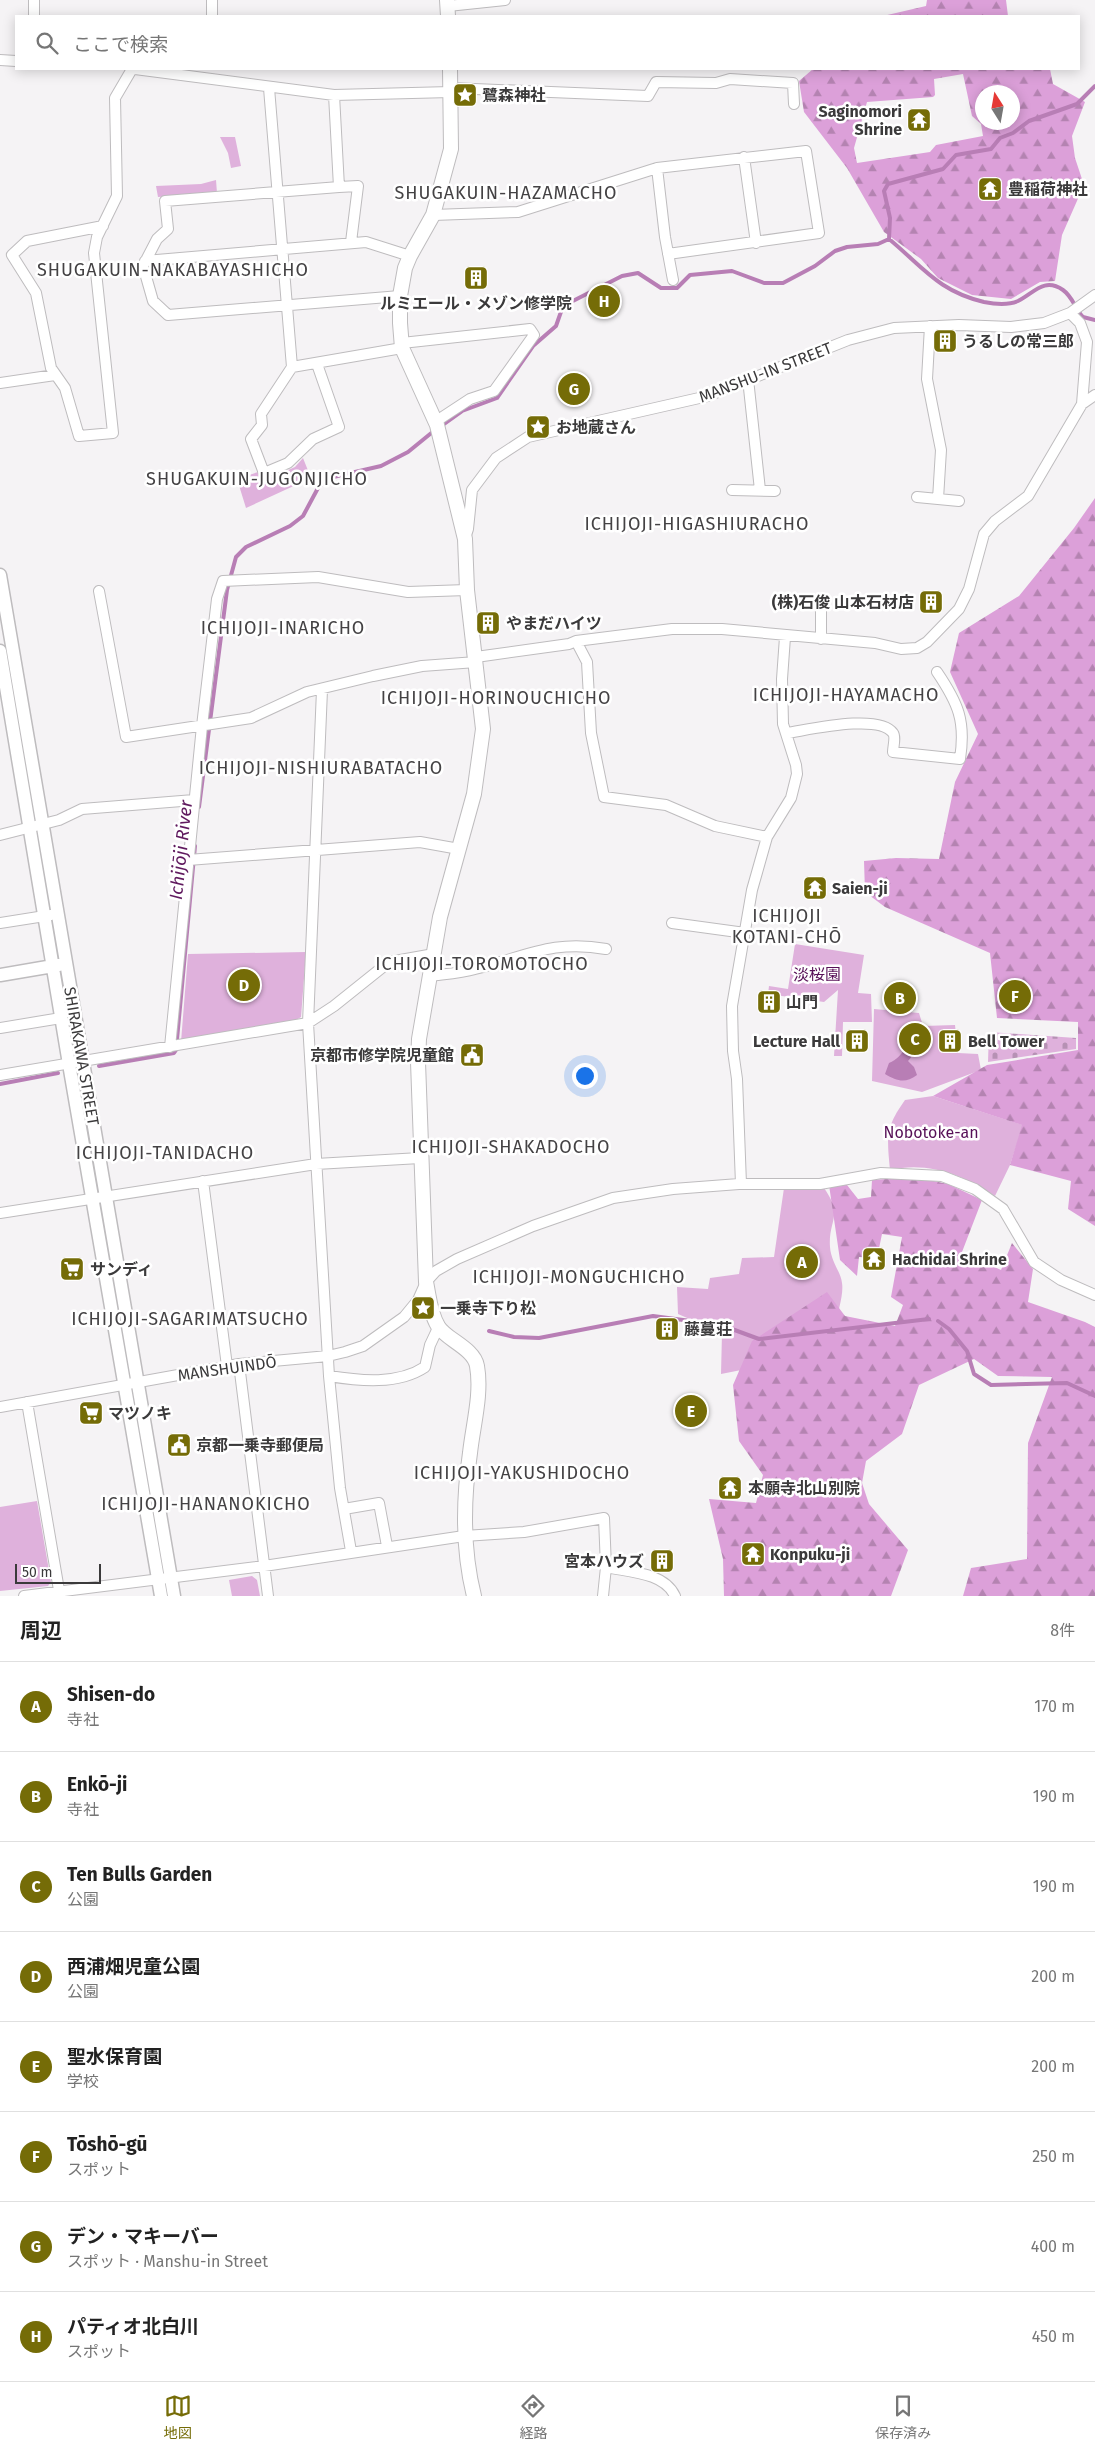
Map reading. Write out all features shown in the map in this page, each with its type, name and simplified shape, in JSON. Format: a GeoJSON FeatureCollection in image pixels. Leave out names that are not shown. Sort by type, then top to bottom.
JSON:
{"type":"FeatureCollection","features":[{"type":"Feature","properties":{"kind":"main road"},"geometry":{"type":"LineString","coordinates":[[450,70],[451,150],[433,215],[410,256],[400,296],[402,345],[437,427],[465,539],[467,590],[483,729],[474,794],[459,849],[450,872],[440,917],[418,1062],[426,1282],[431,1308],[438,1328],[459,1342],[477,1364],[478,1395],[467,1471],[464,1536],[474,1596]]}},
{"type":"Feature","properties":{"kind":"street"},"geometry":{"type":"LineString","coordinates":[[34,0],[34,15]]}},
{"type":"Feature","properties":{"kind":"street"},"geometry":{"type":"LineString","coordinates":[[212,0],[212,15]]}},
{"type":"Feature","properties":{"kind":"street"},"geometry":{"type":"LineString","coordinates":[[448,7],[505,0]]}},
{"type":"Feature","properties":{"kind":"street"},"geometry":{"type":"LineString","coordinates":[[0,60],[15,61]]}},
{"type":"Feature","properties":{"kind":"street"},"geometry":{"type":"LineString","coordinates":[[103,226],[27,241],[12,255],[36,293],[51,368],[65,388],[79,436],[113,433],[94,253],[97,238],[103,226],[117,196],[115,98],[133,70]]}},
{"type":"Feature","properties":{"kind":"street"},"geometry":{"type":"LineString","coordinates":[[150,70],[212,74],[269,88],[334,95],[451,90],[648,96],[656,82],[716,83],[730,79],[768,80],[793,83],[794,104]]}},
{"type":"Feature","properties":{"kind":"street"},"geometry":{"type":"LineString","coordinates":[[269,88],[292,367],[261,414],[262,425],[251,440],[264,473],[288,463],[313,438],[339,427],[317,364]]}},
{"type":"Feature","properties":{"kind":"street"},"geometry":{"type":"LineString","coordinates":[[334,95],[339,187]]}},
{"type":"Feature","properties":{"kind":"street"},"geometry":{"type":"LineString","coordinates":[[433,215],[518,212],[657,168],[806,151],[819,234],[668,254]]}},
{"type":"Feature","properties":{"kind":"street"},"geometry":{"type":"LineString","coordinates":[[744,157],[756,242]]}},
{"type":"Feature","properties":{"kind":"street"},"geometry":{"type":"LineString","coordinates":[[657,168],[673,280]]}},
{"type":"Feature","properties":{"kind":"street"},"geometry":{"type":"LineString","coordinates":[[351,242],[358,186],[165,201],[168,229],[157,238],[143,266],[153,301],[168,315],[400,296]]}},
{"type":"Feature","properties":{"kind":"street"},"geometry":{"type":"LineString","coordinates":[[145,261],[351,242],[366,242],[410,256]]}},
{"type":"Feature","properties":{"kind":"street","name":"MANSHU-IN STREET"},"geometry":{"type":"LineString","coordinates":[[465,539],[468,529],[472,490],[496,458],[528,437],[708,396],[848,340],[894,328],[930,326],[1011,328],[1044,323],[1071,312],[1095,295]]}},
{"type":"Feature","properties":{"kind":"street"},"geometry":{"type":"LineString","coordinates":[[1071,312],[1080,323],[1087,342],[1082,404]]}},
{"type":"Feature","properties":{"kind":"street"},"geometry":{"type":"LineString","coordinates":[[930,326],[927,379],[941,450],[938,499]]}},
{"type":"Feature","properties":{"kind":"street"},"geometry":{"type":"LineString","coordinates":[[292,367],[317,364],[402,345],[530,329],[534,335],[494,391],[470,399],[437,427]]}},
{"type":"Feature","properties":{"kind":"street"},"geometry":{"type":"LineString","coordinates":[[0,383],[55,375]]}},
{"type":"Feature","properties":{"kind":"street"},"geometry":{"type":"LineString","coordinates":[[748,379],[760,490]]}},
{"type":"Feature","properties":{"kind":"street"},"geometry":{"type":"LineString","coordinates":[[99,591],[126,737],[250,718],[307,692],[422,666],[476,659],[568,644],[576,641],[672,629],[722,629],[785,637],[875,643],[901,649],[918,648],[927,642],[959,609],[968,589],[984,534],[995,521],[1028,496],[1082,404],[1095,395]]}},
{"type":"Feature","properties":{"kind":"street"},"geometry":{"type":"LineString","coordinates":[[732,490],[775,491]]}},
{"type":"Feature","properties":{"kind":"street"},"geometry":{"type":"LineString","coordinates":[[917,497],[959,501]]}},
{"type":"Feature","properties":{"kind":"street","name":"SHIRAKAWA STREET"},"geometry":{"type":"LineString","coordinates":[[0,575],[5,639],[22,700],[137,1382],[165,1579],[161,1596]]}},
{"type":"Feature","properties":{"kind":"street"},"geometry":{"type":"LineString","coordinates":[[170,1046],[202,726],[217,599],[224,582],[318,577],[408,592],[467,590]]}},
{"type":"Feature","properties":{"kind":"street"},"geometry":{"type":"LineString","coordinates":[[820,639],[821,612]]}},
{"type":"Feature","properties":{"kind":"street"},"geometry":{"type":"LineString","coordinates":[[740,1184],[737,1079],[733,1051],[732,1006],[752,890],[767,836],[791,798],[795,782],[796,764],[783,724],[782,679],[785,637]]}},
{"type":"Feature","properties":{"kind":"street"},"geometry":{"type":"LineString","coordinates":[[576,641],[587,662],[591,733],[604,797],[666,805],[715,826],[767,836]]}},
{"type":"Feature","properties":{"kind":"street","name":"SHIRAKAWA STREET"},"geometry":{"type":"LineString","coordinates":[[0,651],[4,703],[29,827],[124,1384],[165,1579],[174,1596]]}},
{"type":"Feature","properties":{"kind":"street"},"geometry":{"type":"LineString","coordinates":[[786,733],[869,723],[892,732],[894,735],[893,752],[960,759],[963,738],[956,701],[937,672]]}},
{"type":"Feature","properties":{"kind":"street"},"geometry":{"type":"LineString","coordinates":[[322,690],[308,1023],[329,1376],[344,1509],[351,1552]]}},
{"type":"Feature","properties":{"kind":"street"},"geometry":{"type":"LineString","coordinates":[[4,703],[22,700]]}},
{"type":"Feature","properties":{"kind":"street"},"geometry":{"type":"LineString","coordinates":[[0,835],[58,820],[82,809],[194,800]]}},
{"type":"Feature","properties":{"kind":"street"},"geometry":{"type":"LineString","coordinates":[[188,860],[420,842],[459,849]]}},
{"type":"Feature","properties":{"kind":"street"},"geometry":{"type":"LineString","coordinates":[[0,923],[58,914]]}},
{"type":"Feature","properties":{"kind":"street"},"geometry":{"type":"LineString","coordinates":[[672,923],[745,933]]}},
{"type":"Feature","properties":{"kind":"street"},"geometry":{"type":"LineString","coordinates":[[430,976],[477,969],[531,951],[553,947],[582,945],[606,949]]}},
{"type":"Feature","properties":{"kind":"street"},"geometry":{"type":"LineString","coordinates":[[0,1075],[308,1023],[334,1006],[389,962],[434,954]]}},
{"type":"Feature","properties":{"kind":"street"},"geometry":{"type":"LineString","coordinates":[[0,974],[67,964]]}},
{"type":"Feature","properties":{"kind":"street"},"geometry":{"type":"LineString","coordinates":[[0,1028],[61,1018]]}},
{"type":"Feature","properties":{"kind":"street"},"geometry":{"type":"LineString","coordinates":[[0,1213],[316,1164],[420,1158]]}},
{"type":"Feature","properties":{"kind":"street"},"geometry":{"type":"LineString","coordinates":[[426,1282],[436,1271],[491,1243],[613,1198],[664,1190],[740,1184],[820,1184],[881,1173],[900,1172],[942,1176],[975,1188],[1003,1209],[1034,1262],[1061,1280],[1095,1294]]}},
{"type":"Feature","properties":{"kind":"street"},"geometry":{"type":"LineString","coordinates":[[203,1181],[227,1366]]}},
{"type":"Feature","properties":{"kind":"street","name":"MANSHUINDŌ"},"geometry":{"type":"LineString","coordinates":[[0,1406],[239,1364],[328,1356],[363,1346],[404,1317],[418,1300],[426,1282]]}},
{"type":"Feature","properties":{"kind":"street"},"geometry":{"type":"LineString","coordinates":[[329,1376],[365,1380],[397,1378],[417,1372],[425,1367],[430,1345],[438,1328]]}},
{"type":"Feature","properties":{"kind":"street"},"geometry":{"type":"LineString","coordinates":[[239,1364],[268,1596]]}},
{"type":"Feature","properties":{"kind":"street"},"geometry":{"type":"LineString","coordinates":[[27,1402],[60,1594]]}},
{"type":"Feature","properties":{"kind":"street"},"geometry":{"type":"LineString","coordinates":[[344,1509],[379,1504],[387,1546]]}},
{"type":"Feature","properties":{"kind":"street"},"geometry":{"type":"LineString","coordinates":[[24,1596],[60,1594],[464,1536],[524,1532],[604,1518],[606,1567],[603,1596]]}},
{"type":"Feature","properties":{"kind":"street"},"geometry":{"type":"LineString","coordinates":[[606,1567],[659,1578],[673,1591],[675,1596]]}},
{"type":"Feature","properties":{"kind":"green space"},"geometry":{"type":"Polygon","coordinates":[[[927,0],[1006,0],[1008,15],[887,15],[926,6],[927,0]]]}},
{"type":"Feature","properties":{"kind":"green space"},"geometry":{"type":"Polygon","coordinates":[[[812,70],[1050,70],[1053,84],[1085,102],[1072,136],[1075,158],[1084,185],[1062,235],[1055,281],[1040,282],[1011,299],[972,295],[938,278],[921,259],[884,232],[847,168],[804,112],[799,81],[812,70]],[[963,74],[934,79],[935,95],[933,97],[867,102],[854,148],[857,163],[930,152],[936,145],[983,136],[982,130],[1020,130],[1020,85],[975,85],[975,119],[972,116],[963,74]]]}},
{"type":"Feature","properties":{"kind":"green space"},"geometry":{"type":"Polygon","coordinates":[[[220,137],[235,137],[241,166],[231,168],[228,153],[220,137]]]}},
{"type":"Feature","properties":{"kind":"green space"},"geometry":{"type":"Polygon","coordinates":[[[216,180],[217,193],[158,197],[156,186],[201,184],[216,180]]]}},
{"type":"Feature","properties":{"kind":"green space"},"geometry":{"type":"Polygon","coordinates":[[[303,458],[311,478],[246,508],[237,479],[258,472],[263,481],[295,467],[303,458]]]}},
{"type":"Feature","properties":{"kind":"green space"},"geometry":{"type":"Polygon","coordinates":[[[1095,498],[1095,1226],[1068,1209],[1071,1181],[1010,1165],[1022,1125],[933,1096],[987,1065],[1078,1050],[1078,1022],[997,1018],[990,953],[885,907],[865,892],[864,861],[896,858],[939,859],[955,782],[978,734],[950,672],[959,633],[1019,596],[1074,528],[1095,498]]]}},
{"type":"Feature","properties":{"kind":"green space","name":"淡桜園"},"geometry":{"type":"Polygon","coordinates":[[[795,944],[864,955],[858,993],[871,994],[872,1022],[843,1022],[842,1056],[834,1056],[838,990],[824,1002],[768,994],[769,986],[788,989],[795,944]]]}},
{"type":"Feature","properties":{"kind":"green space"},"geometry":{"type":"Polygon","coordinates":[[[306,952],[301,1017],[296,1020],[181,1042],[188,954],[306,952]]]}},
{"type":"Feature","properties":{"kind":"green space"},"geometry":{"type":"Polygon","coordinates":[[[874,1009],[919,1013],[923,1026],[955,1025],[958,1053],[978,1054],[981,1070],[922,1092],[872,1081],[874,1009]]]}},
{"type":"Feature","properties":{"kind":"green space"},"geometry":{"type":"Polygon","coordinates":[[[989,1032],[1076,1038],[1076,1049],[988,1062],[989,1032]]]}},
{"type":"Feature","properties":{"kind":"green space","name":"Nobotoke-an"},"geometry":{"type":"Polygon","coordinates":[[[933,1096],[1023,1125],[1010,1165],[995,1196],[971,1182],[945,1172],[918,1167],[890,1170],[889,1133],[898,1110],[905,1100],[933,1096]]]}},
{"type":"Feature","properties":{"kind":"green space"},"geometry":{"type":"Polygon","coordinates":[[[914,1177],[948,1184],[982,1200],[962,1252],[1001,1270],[1012,1243],[1033,1269],[1028,1302],[1095,1327],[1095,1596],[963,1596],[971,1568],[1027,1559],[1028,1443],[1052,1377],[998,1376],[974,1359],[919,1385],[902,1434],[866,1461],[862,1483],[869,1504],[908,1550],[891,1596],[724,1596],[723,1559],[709,1499],[756,1503],[763,1475],[739,1441],[733,1385],[752,1341],[827,1292],[845,1316],[895,1326],[903,1305],[891,1297],[902,1237],[882,1234],[877,1258],[859,1257],[857,1276],[840,1260],[829,1185],[847,1185],[858,1199],[871,1197],[872,1180],[914,1177]]]}},
{"type":"Feature","properties":{"kind":"green space"},"geometry":{"type":"Polygon","coordinates":[[[784,1188],[824,1188],[830,1197],[834,1218],[830,1247],[841,1279],[842,1288],[836,1325],[782,1362],[721,1374],[722,1333],[678,1314],[677,1287],[708,1289],[710,1278],[739,1274],[742,1258],[774,1257],[784,1188]]]}},
{"type":"Feature","properties":{"kind":"green space"},"geometry":{"type":"Polygon","coordinates":[[[37,1501],[51,1582],[48,1586],[0,1591],[0,1507],[37,1501]]]}},
{"type":"Feature","properties":{"kind":"green space"},"geometry":{"type":"Polygon","coordinates":[[[252,1576],[257,1580],[260,1596],[232,1596],[229,1580],[252,1576]]]}},
{"type":"Feature","properties":{"kind":"shaded area"},"geometry":{"type":"Polygon","coordinates":[[[920,1032],[924,1034],[917,1040],[919,1048],[908,1061],[914,1067],[917,1075],[909,1080],[901,1080],[885,1074],[889,1063],[899,1057],[915,1035],[920,1032]]]}},
{"type":"Feature","properties":{"kind":"waterway"},"geometry":{"type":"LineString","coordinates":[[889,239],[890,218],[884,191],[888,184],[943,169],[956,155],[991,149],[1000,138],[1013,133],[1029,121],[1077,104],[1095,86]]}},
{"type":"Feature","properties":{"kind":"waterway","name":"Ichijōji River"},"geometry":{"type":"LineString","coordinates":[[441,426],[462,411],[497,398],[533,346],[556,326],[563,306],[622,276],[638,273],[661,288],[677,288],[690,275],[732,271],[764,283],[783,283],[815,266],[835,251],[847,247],[878,244],[889,239],[932,277],[943,285],[968,297],[988,303],[1010,303],[1018,301],[1039,288],[1050,285],[1056,286],[1066,293],[1083,317],[1095,320]]}},
{"type":"Feature","properties":{"kind":"waterway","name":"Ichijōji River"},"geometry":{"type":"LineString","coordinates":[[199,807],[227,590],[236,557],[246,547],[290,526],[303,516],[318,488],[329,478],[381,466],[408,452],[435,430]]}},
{"type":"Feature","properties":{"kind":"waterway","name":"Ichijōji River"},"geometry":{"type":"LineString","coordinates":[[99,1066],[174,1053],[176,1050],[195,846]]}},
{"type":"Feature","properties":{"kind":"waterway"},"geometry":{"type":"LineString","coordinates":[[0,1084],[58,1073]]}},
{"type":"Feature","properties":{"kind":"waterway"},"geometry":{"type":"LineString","coordinates":[[489,1331],[514,1337],[539,1338],[653,1316],[721,1325],[759,1339],[929,1319]]}},
{"type":"Feature","properties":{"kind":"waterway"},"geometry":{"type":"LineString","coordinates":[[938,1321],[949,1329],[967,1351],[974,1374],[991,1385],[1067,1383],[1095,1396]]}},
{"type":"Feature","properties":{"kind":"place","name":"鷺森神社"},"geometry":{"type":"Point","coordinates":[465,95]}},
{"type":"Feature","properties":{"kind":"place","name":"Saginomori Shrine"},"geometry":{"type":"Point","coordinates":[919,120]}},
{"type":"Feature","properties":{"kind":"place","name":"豊稲荷神社"},"geometry":{"type":"Point","coordinates":[990,189]}},
{"type":"Feature","properties":{"kind":"place","name":"ルミエール・メゾン修学院"},"geometry":{"type":"Point","coordinates":[476,278]}},
{"type":"Feature","properties":{"kind":"place","name":"パティオ北白川"},"geometry":{"type":"Point","coordinates":[604,301]}},
{"type":"Feature","properties":{"kind":"place","name":"うるしの常三郎"},"geometry":{"type":"Point","coordinates":[945,341]}},
{"type":"Feature","properties":{"kind":"place","name":"デン・マキーバー"},"geometry":{"type":"Point","coordinates":[574,389]}},
{"type":"Feature","properties":{"kind":"place","name":"お地蔵さん"},"geometry":{"type":"Point","coordinates":[538,427]}},
{"type":"Feature","properties":{"kind":"place","name":"(株)石俊 山本石材店"},"geometry":{"type":"Point","coordinates":[931,602]}},
{"type":"Feature","properties":{"kind":"place","name":"やまだハイツ"},"geometry":{"type":"Point","coordinates":[488,623]}},
{"type":"Feature","properties":{"kind":"place","name":"Saien-ji"},"geometry":{"type":"Point","coordinates":[815,888]}},
{"type":"Feature","properties":{"kind":"place","name":"西浦畑児童公園"},"geometry":{"type":"Point","coordinates":[244,985]}},
{"type":"Feature","properties":{"kind":"place","name":"Tōshō-gū"},"geometry":{"type":"Point","coordinates":[1015,996]}},
{"type":"Feature","properties":{"kind":"place","name":"Enkō-ji"},"geometry":{"type":"Point","coordinates":[900,998]}},
{"type":"Feature","properties":{"kind":"place","name":"山門"},"geometry":{"type":"Point","coordinates":[769,1002]}},
{"type":"Feature","properties":{"kind":"place","name":"Ten Bulls Garden"},"geometry":{"type":"Point","coordinates":[915,1039]}},
{"type":"Feature","properties":{"kind":"place","name":"Lecture Hall"},"geometry":{"type":"Point","coordinates":[857,1041]}},
{"type":"Feature","properties":{"kind":"place","name":"Bell Tower"},"geometry":{"type":"Point","coordinates":[950,1041]}},
{"type":"Feature","properties":{"kind":"place","name":"京都市修学院児童館"},"geometry":{"type":"Point","coordinates":[472,1055]}},
{"type":"Feature","properties":{"kind":"place","name":"Hachidai Shrine"},"geometry":{"type":"Point","coordinates":[874,1259]}},
{"type":"Feature","properties":{"kind":"place","name":"Shisen-do"},"geometry":{"type":"Point","coordinates":[802,1262]}},
{"type":"Feature","properties":{"kind":"place","name":"サンディ"},"geometry":{"type":"Point","coordinates":[72,1269]}},
{"type":"Feature","properties":{"kind":"place","name":"一乗寺下り松"},"geometry":{"type":"Point","coordinates":[423,1308]}},
{"type":"Feature","properties":{"kind":"place","name":"藤蔓荘"},"geometry":{"type":"Point","coordinates":[667,1329]}},
{"type":"Feature","properties":{"kind":"place","name":"聖水保育園"},"geometry":{"type":"Point","coordinates":[691,1411]}},
{"type":"Feature","properties":{"kind":"place","name":"マツノキ"},"geometry":{"type":"Point","coordinates":[91,1413]}},
{"type":"Feature","properties":{"kind":"place","name":"京都一乗寺郵便局"},"geometry":{"type":"Point","coordinates":[179,1445]}},
{"type":"Feature","properties":{"kind":"place","name":"本願寺北山別院"},"geometry":{"type":"Point","coordinates":[730,1488]}},
{"type":"Feature","properties":{"kind":"place","name":"Konpuku-ji"},"geometry":{"type":"Point","coordinates":[753,1554]}},
{"type":"Feature","properties":{"kind":"place","name":"宮本ハウズ"},"geometry":{"type":"Point","coordinates":[662,1561]}},
{"type":"Feature","properties":{"kind":"district","name":"SHUGAKUIN-HAZAMACHO"},"geometry":{"type":"Point","coordinates":[506,193]}},
{"type":"Feature","properties":{"kind":"district","name":"SHUGAKUIN-NAKABAYASHICHO"},"geometry":{"type":"Point","coordinates":[173,270]}},
{"type":"Feature","properties":{"kind":"district","name":"SHUGAKUIN-JUGONJICHO"},"geometry":{"type":"Point","coordinates":[257,479]}},
{"type":"Feature","properties":{"kind":"district","name":"ICHIJOJI-HIGASHIURACHO"},"geometry":{"type":"Point","coordinates":[697,524]}},
{"type":"Feature","properties":{"kind":"district","name":"ICHIJOJI-INARICHO"},"geometry":{"type":"Point","coordinates":[283,628]}},
{"type":"Feature","properties":{"kind":"district","name":"ICHIJOJI-HAYAMACHO"},"geometry":{"type":"Point","coordinates":[846,695]}},
{"type":"Feature","properties":{"kind":"district","name":"ICHIJOJI-HORINOUCHICHO"},"geometry":{"type":"Point","coordinates":[496,698]}},
{"type":"Feature","properties":{"kind":"district","name":"ICHIJOJI-NISHIURABATACHO"},"geometry":{"type":"Point","coordinates":[321,768]}},
{"type":"Feature","properties":{"kind":"district","name":"ICHIJOJI KOTANI-CHŌ"},"geometry":{"type":"Point","coordinates":[787,926]}},
{"type":"Feature","properties":{"kind":"district","name":"ICHIJOJI-TOROMOTOCHO"},"geometry":{"type":"Point","coordinates":[482,964]}},
{"type":"Feature","properties":{"kind":"district","name":"ICHIJOJI-SHAKADOCHO"},"geometry":{"type":"Point","coordinates":[511,1147]}},
{"type":"Feature","properties":{"kind":"district","name":"ICHIJOJI-TANIDACHO"},"geometry":{"type":"Point","coordinates":[165,1153]}},
{"type":"Feature","properties":{"kind":"district","name":"ICHIJOJI-MONGUCHICHO"},"geometry":{"type":"Point","coordinates":[579,1277]}},
{"type":"Feature","properties":{"kind":"district","name":"ICHIJOJI-SAGARIMATSUCHO"},"geometry":{"type":"Point","coordinates":[190,1319]}},
{"type":"Feature","properties":{"kind":"district","name":"ICHIJOJI-YAKUSHIDOCHO"},"geometry":{"type":"Point","coordinates":[522,1473]}},
{"type":"Feature","properties":{"kind":"district","name":"ICHIJOJI-HANANOKICHO"},"geometry":{"type":"Point","coordinates":[206,1504]}}]}
